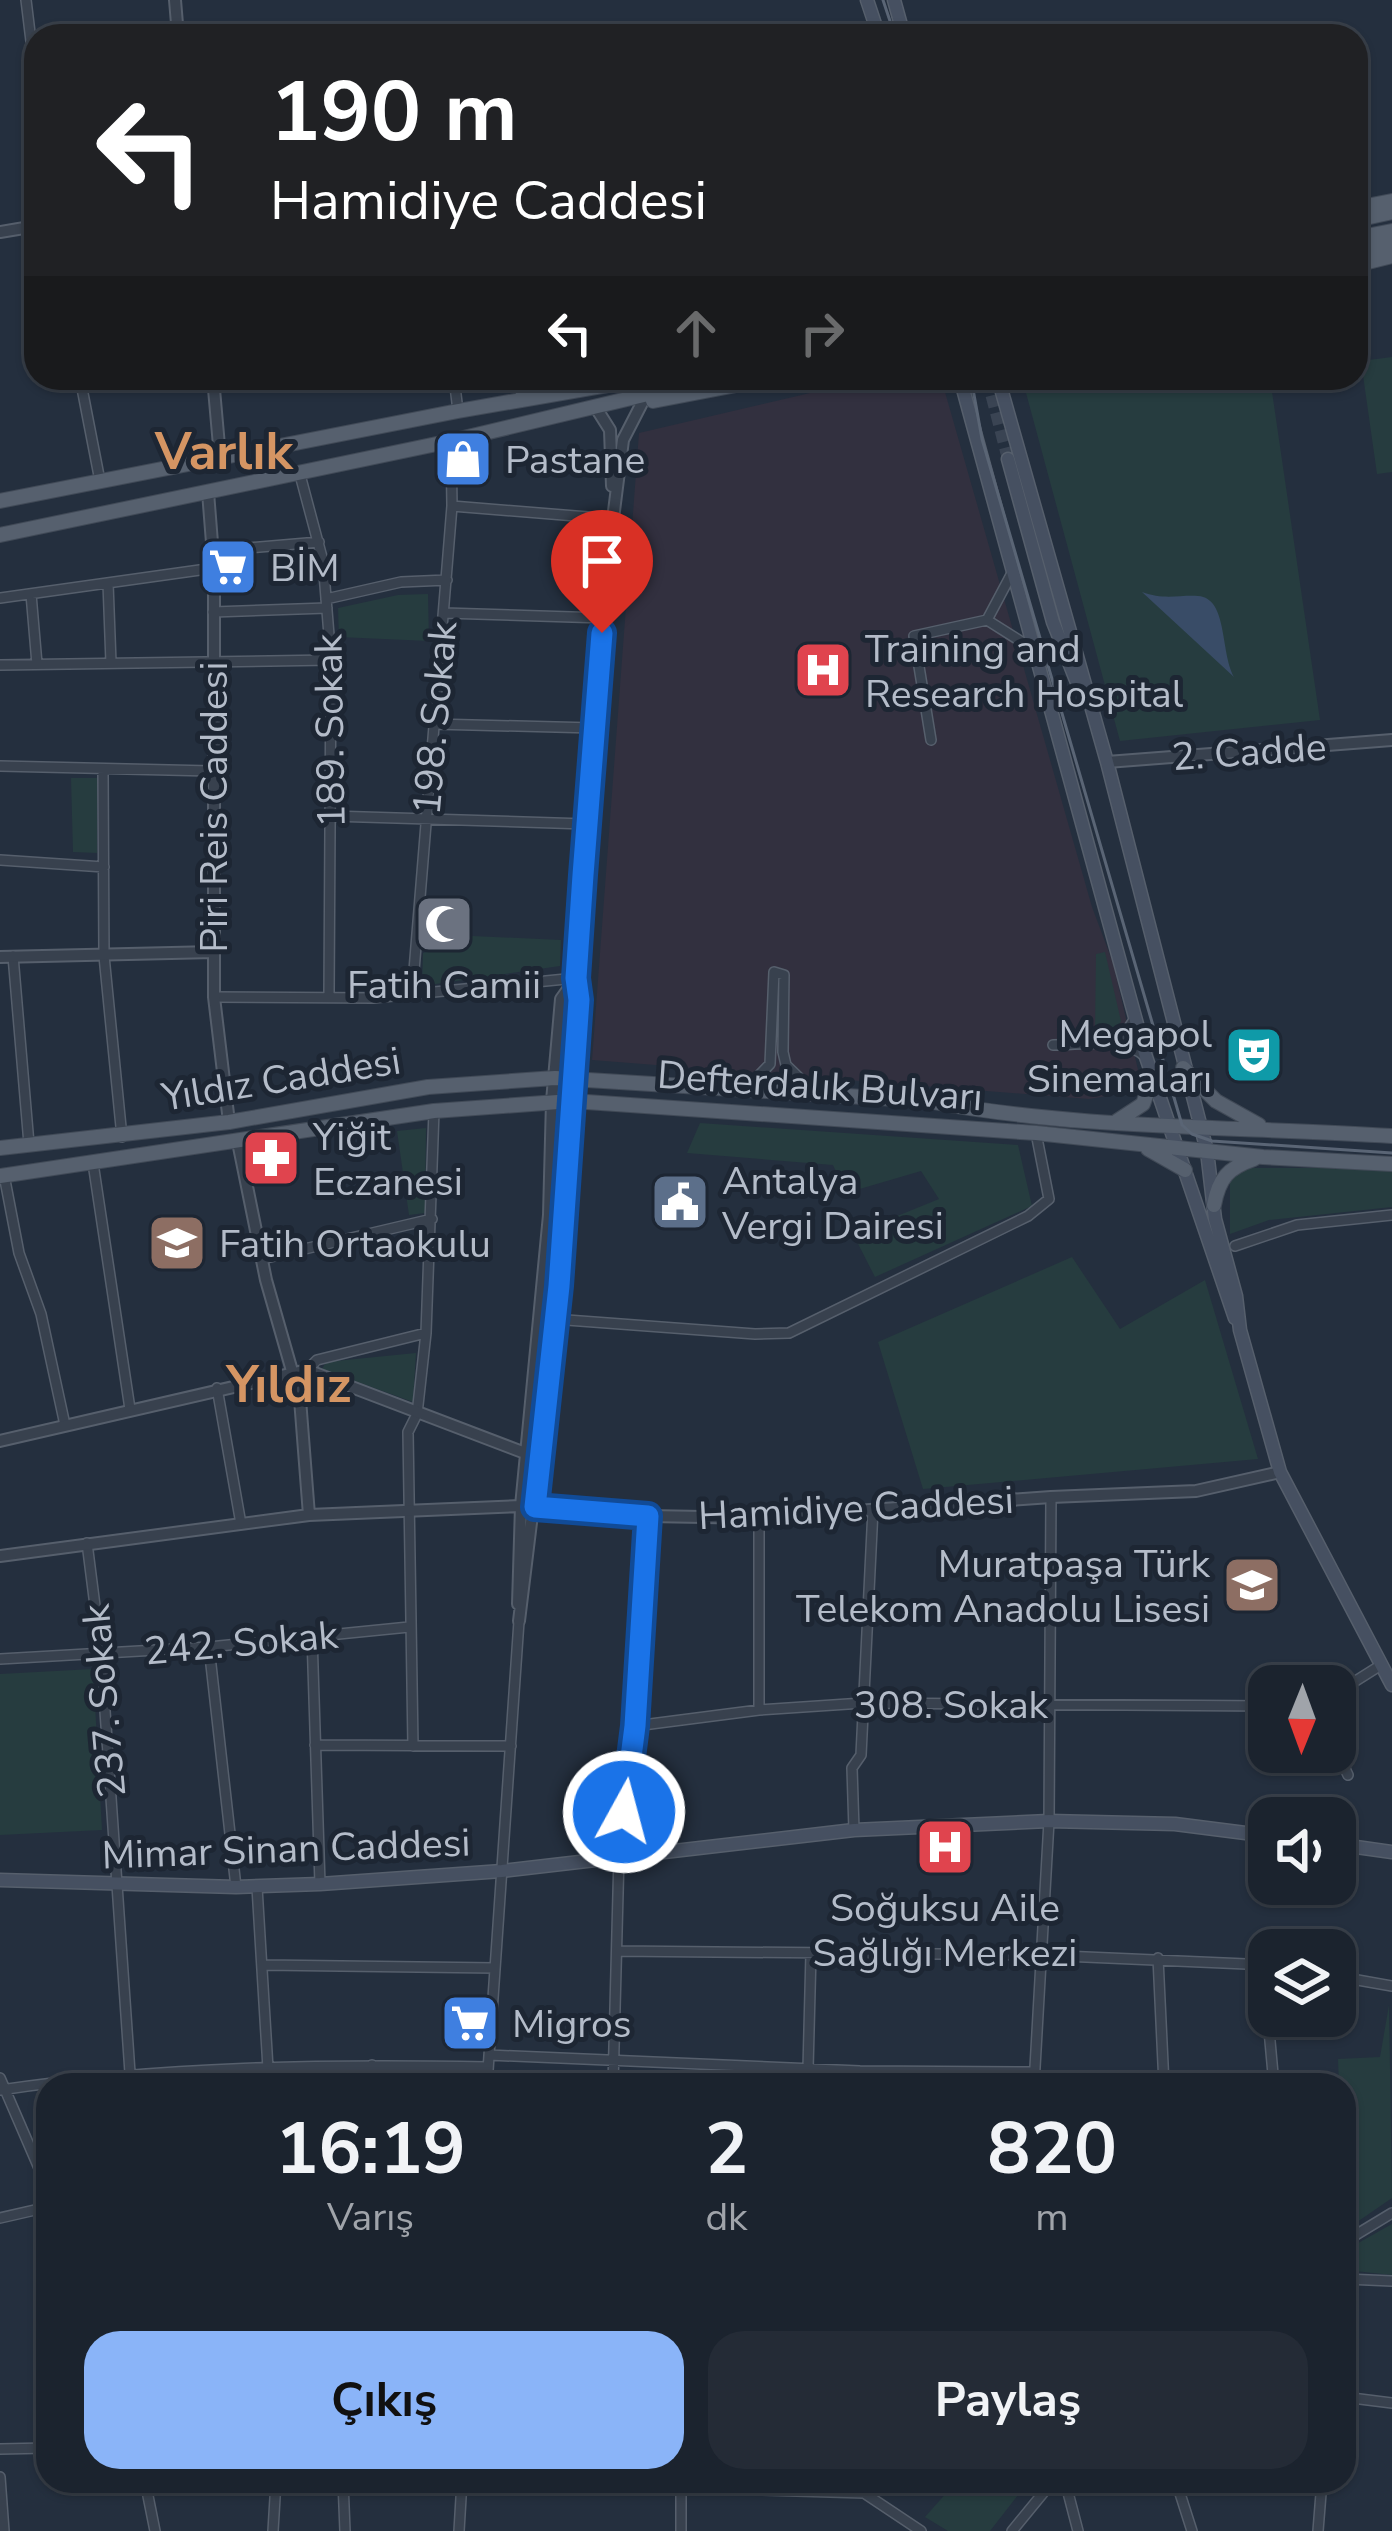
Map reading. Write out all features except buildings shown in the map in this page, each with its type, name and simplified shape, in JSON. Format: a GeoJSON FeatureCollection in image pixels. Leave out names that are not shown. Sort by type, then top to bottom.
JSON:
{"type":"FeatureCollection","features":[{"type":"Feature","properties":{"kind":"main road"},"geometry":{"type":"LineString","coordinates":[[476,408],[532,390]]}},
{"type":"Feature","properties":{"kind":"main road"},"geometry":{"type":"LineString","coordinates":[[476,408],[547,390]]}},
{"type":"Feature","properties":{"kind":"main road"},"geometry":{"type":"LineString","coordinates":[[0,501],[579,390]]}},
{"type":"Feature","properties":{"kind":"main road"},"geometry":{"type":"LineString","coordinates":[[0,535],[451,441],[663,390]]}},
{"type":"Feature","properties":{"kind":"main road"},"geometry":{"type":"LineString","coordinates":[[483,432],[710,390]]}},
{"type":"Feature","properties":{"kind":"main road"},"geometry":{"type":"LineString","coordinates":[[963,390],[1147,1057],[1225,1298],[1240,1330]]}},
{"type":"Feature","properties":{"kind":"main road"},"geometry":{"type":"LineString","coordinates":[[1003,390],[1107,762],[1207,1151],[1240,1330],[1280,1472],[1392,1684]]}},
{"type":"Feature","properties":{"kind":"main road"},"geometry":{"type":"LineString","coordinates":[[1008,459],[1053,622],[1096,724]]}},
{"type":"Feature","properties":{"kind":"main road"},"geometry":{"type":"LineString","coordinates":[[1183,1068],[1216,1101],[1263,1128]]}},
{"type":"Feature","properties":{"kind":"main road"},"geometry":{"type":"LineString","coordinates":[[1115,1122],[1143,1104],[1153,1076]]}},
{"type":"Feature","properties":{"kind":"main road","name":"Yıldız Caddesi"},"geometry":{"type":"LineString","coordinates":[[0,1148],[229,1122],[428,1087],[573,1080]]}},
{"type":"Feature","properties":{"kind":"main road","name":"Defterdalık Bulvarı"},"geometry":{"type":"LineString","coordinates":[[573,1080],[928,1101],[1115,1122],[1392,1136]]}},
{"type":"Feature","properties":{"kind":"main road","name":"Yıldız Caddesi"},"geometry":{"type":"LineString","coordinates":[[2,1175],[434,1111],[572,1101]]}},
{"type":"Feature","properties":{"kind":"main road","name":"Defterdalık Bulvarı"},"geometry":{"type":"LineString","coordinates":[[572,1101],[1036,1133],[1392,1164]]}},
{"type":"Feature","properties":{"kind":"main road"},"geometry":{"type":"LineString","coordinates":[[1126,1143],[1165,1156],[1185,1170]]}},
{"type":"Feature","properties":{"kind":"main road"},"geometry":{"type":"LineString","coordinates":[[1214,1205],[1226,1173],[1263,1156]]}},
{"type":"Feature","properties":{"kind":"main road","name":"Mimar Sinan Caddesi"},"geometry":{"type":"LineString","coordinates":[[0,1880],[236,1887],[320,1884],[502,1871],[854,1830],[1049,1821],[1174,1824],[1248,1833]]}},
{"type":"Feature","properties":{"kind":"main road"},"geometry":{"type":"LineString","coordinates":[[1356,1847],[1392,1852]]}},
{"type":"Feature","properties":{"kind":"street"},"geometry":{"type":"LineString","coordinates":[[82,390],[100,482]]}},
{"type":"Feature","properties":{"kind":"street"},"geometry":{"type":"LineString","coordinates":[[214,390],[220,457]]}},
{"type":"Feature","properties":{"kind":"street"},"geometry":{"type":"LineString","coordinates":[[455,390],[458,411]]}},
{"type":"Feature","properties":{"kind":"street"},"geometry":{"type":"LineString","coordinates":[[488,2073],[519,1621],[516,1585],[556,1318],[579,1000],[576,978],[586,824],[613,519],[623,440],[642,403]]}},
{"type":"Feature","properties":{"kind":"street"},"geometry":{"type":"LineString","coordinates":[[598,411],[610,430],[613,519]]}},
{"type":"Feature","properties":{"kind":"street","name":"198. Sokak"},"geometry":{"type":"LineString","coordinates":[[412,995],[447,580],[451,441]]}},
{"type":"Feature","properties":{"kind":"street","name":"189. Sokak"},"geometry":{"type":"LineString","coordinates":[[299,471],[319,542],[331,660],[329,995]]}},
{"type":"Feature","properties":{"kind":"street","name":"Piri Reis Caddesi"},"geometry":{"type":"LineString","coordinates":[[208,492],[214,568],[214,997],[229,1122]]}},
{"type":"Feature","properties":{"kind":"street"},"geometry":{"type":"LineString","coordinates":[[452,506],[613,519]]}},
{"type":"Feature","properties":{"kind":"street"},"geometry":{"type":"LineString","coordinates":[[212,551],[319,542]]}},
{"type":"Feature","properties":{"kind":"street"},"geometry":{"type":"LineString","coordinates":[[0,598],[214,568]]}},
{"type":"Feature","properties":{"kind":"street"},"geometry":{"type":"LineString","coordinates":[[987,620],[1012,573]]}},
{"type":"Feature","properties":{"kind":"street"},"geometry":{"type":"LineString","coordinates":[[213,612],[327,603],[400,582],[447,580]]}},
{"type":"Feature","properties":{"kind":"street"},"geometry":{"type":"LineString","coordinates":[[108,583],[111,663]]}},
{"type":"Feature","properties":{"kind":"street"},"geometry":{"type":"LineString","coordinates":[[32,594],[37,664]]}},
{"type":"Feature","properties":{"kind":"street"},"geometry":{"type":"LineString","coordinates":[[444,614],[604,618]]}},
{"type":"Feature","properties":{"kind":"street"},"geometry":{"type":"LineString","coordinates":[[931,740],[914,637],[987,620],[1038,652]]}},
{"type":"Feature","properties":{"kind":"street"},"geometry":{"type":"LineString","coordinates":[[0,665],[331,660]]}},
{"type":"Feature","properties":{"kind":"street"},"geometry":{"type":"LineString","coordinates":[[434,724],[594,728]]}},
{"type":"Feature","properties":{"kind":"street","name":"2. Cadde"},"geometry":{"type":"LineString","coordinates":[[1107,762],[1392,740]]}},
{"type":"Feature","properties":{"kind":"street"},"geometry":{"type":"LineString","coordinates":[[0,766],[211,771]]}},
{"type":"Feature","properties":{"kind":"street"},"geometry":{"type":"LineString","coordinates":[[104,770],[104,956],[122,1136]]}},
{"type":"Feature","properties":{"kind":"street"},"geometry":{"type":"LineString","coordinates":[[331,816],[586,824]]}},
{"type":"Feature","properties":{"kind":"street"},"geometry":{"type":"LineString","coordinates":[[0,860],[104,867]]}},
{"type":"Feature","properties":{"kind":"street"},"geometry":{"type":"LineString","coordinates":[[29,1144],[7,957],[214,952]]}},
{"type":"Feature","properties":{"kind":"street"},"geometry":{"type":"LineString","coordinates":[[747,1088],[770,1064],[774,972],[784,974],[786,1065],[817,1094]]}},
{"type":"Feature","properties":{"kind":"street"},"geometry":{"type":"LineString","coordinates":[[214,997],[412,995],[576,978]]}},
{"type":"Feature","properties":{"kind":"street"},"geometry":{"type":"LineString","coordinates":[[528,1506],[525,1453],[540,1318],[561,999],[576,978]]}},
{"type":"Feature","properties":{"kind":"street"},"geometry":{"type":"LineString","coordinates":[[1110,1044],[1126,1034],[1136,1015]]}},
{"type":"Feature","properties":{"kind":"street"},"geometry":{"type":"LineString","coordinates":[[1053,1046],[1110,1044],[1139,1050],[1147,1057]]}},
{"type":"Feature","properties":{"kind":"street"},"geometry":{"type":"LineString","coordinates":[[413,1746],[408,1432],[418,1414],[426,1334],[434,1111]]}},
{"type":"Feature","properties":{"kind":"street"},"geometry":{"type":"LineString","coordinates":[[540,1318],[790,1333],[1028,1216],[1049,1199],[1036,1133]]}},
{"type":"Feature","properties":{"kind":"street"},"geometry":{"type":"LineString","coordinates":[[238,1142],[262,1259],[301,1371],[309,1515]]}},
{"type":"Feature","properties":{"kind":"street"},"geometry":{"type":"LineString","coordinates":[[93,1163],[130,1409]]}},
{"type":"Feature","properties":{"kind":"street"},"geometry":{"type":"LineString","coordinates":[[2,1175],[19,1253],[41,1314],[65,1425]]}},
{"type":"Feature","properties":{"kind":"street"},"geometry":{"type":"LineString","coordinates":[[1235,1246],[1297,1225],[1392,1215]]}},
{"type":"Feature","properties":{"kind":"street"},"geometry":{"type":"LineString","coordinates":[[262,1259],[432,1219]]}},
{"type":"Feature","properties":{"kind":"street"},"geometry":{"type":"LineString","coordinates":[[0,1442],[301,1371],[317,1360],[426,1334]]}},
{"type":"Feature","properties":{"kind":"street"},"geometry":{"type":"LineString","coordinates":[[301,1371],[525,1453]]}},
{"type":"Feature","properties":{"kind":"street"},"geometry":{"type":"LineString","coordinates":[[217,1388],[241,1524]]}},
{"type":"Feature","properties":{"kind":"street","name":"Hamidiye Caddesi"},"geometry":{"type":"LineString","coordinates":[[0,1556],[309,1515],[528,1506],[648,1516],[759,1518],[1196,1491],[1280,1472]]}},
{"type":"Feature","properties":{"kind":"street"},"geometry":{"type":"LineString","coordinates":[[153,2073],[614,2060],[860,2071],[1032,2072],[1049,1821],[1052,1497]]}},
{"type":"Feature","properties":{"kind":"street"},"geometry":{"type":"LineString","coordinates":[[854,1830],[851,1768],[862,1755],[873,1509]]}},
{"type":"Feature","properties":{"kind":"street"},"geometry":{"type":"LineString","coordinates":[[613,2073],[619,1855],[635,1726],[648,1516]]}},
{"type":"Feature","properties":{"kind":"street"},"geometry":{"type":"LineString","coordinates":[[759,1518],[759,1710]]}},
{"type":"Feature","properties":{"kind":"street","name":"237. Sokak"},"geometry":{"type":"LineString","coordinates":[[87,1544],[101,1653],[130,2073]]}},
{"type":"Feature","properties":{"kind":"street","name":"242. Sokak"},"geometry":{"type":"LineString","coordinates":[[0,1659],[209,1647],[409,1627]]}},
{"type":"Feature","properties":{"kind":"street"},"geometry":{"type":"LineString","coordinates":[[311,1636],[320,1884]]}},
{"type":"Feature","properties":{"kind":"street"},"geometry":{"type":"LineString","coordinates":[[209,1647],[236,1887]]}},
{"type":"Feature","properties":{"kind":"street"},"geometry":{"type":"LineString","coordinates":[[1356,1680],[1392,1652]]}},
{"type":"Feature","properties":{"kind":"street","name":"308. Sokak"},"geometry":{"type":"LineString","coordinates":[[635,1726],[863,1703],[1248,1706]]}},
{"type":"Feature","properties":{"kind":"street"},"geometry":{"type":"LineString","coordinates":[[315,1745],[511,1746]]}},
{"type":"Feature","properties":{"kind":"street"},"geometry":{"type":"LineString","coordinates":[[257,1887],[267,2073]]}},
{"type":"Feature","properties":{"kind":"street"},"geometry":{"type":"LineString","coordinates":[[618,1952],[1040,1955],[1248,1964]]}},
{"type":"Feature","properties":{"kind":"street"},"geometry":{"type":"LineString","coordinates":[[808,2069],[811,1953]]}},
{"type":"Feature","properties":{"kind":"street"},"geometry":{"type":"LineString","coordinates":[[1158,1958],[1163,2073]]}},
{"type":"Feature","properties":{"kind":"street"},"geometry":{"type":"LineString","coordinates":[[264,1965],[495,1968]]}},
{"type":"Feature","properties":{"kind":"street"},"geometry":{"type":"LineString","coordinates":[[1356,1980],[1392,1986]]}},
{"type":"Feature","properties":{"kind":"street"},"geometry":{"type":"LineString","coordinates":[[1271,2037],[1273,2073]]}},
{"type":"Feature","properties":{"kind":"street"},"geometry":{"type":"LineString","coordinates":[[372,2065],[372,2073]]}},
{"type":"Feature","properties":{"kind":"street"},"geometry":{"type":"LineString","coordinates":[[36,2083],[1,2086],[36,2163]]}},
{"type":"Feature","properties":{"kind":"street"},"geometry":{"type":"LineString","coordinates":[[0,2218],[36,2209]]}},
{"type":"Feature","properties":{"kind":"street"},"geometry":{"type":"LineString","coordinates":[[1356,2235],[1392,2213]]}},
{"type":"Feature","properties":{"kind":"street"},"geometry":{"type":"LineString","coordinates":[[1356,2279],[1392,2281]]}},
{"type":"Feature","properties":{"kind":"street"},"geometry":{"type":"LineString","coordinates":[[1356,2398],[1392,2403]]}},
{"type":"Feature","properties":{"kind":"street"},"geometry":{"type":"LineString","coordinates":[[0,2450],[36,2448]]}},
{"type":"Feature","properties":{"kind":"street"},"geometry":{"type":"LineString","coordinates":[[0,2477],[4,2531]]}},
{"type":"Feature","properties":{"kind":"street"},"geometry":{"type":"LineString","coordinates":[[147,2493],[155,2531]]}},
{"type":"Feature","properties":{"kind":"street"},"geometry":{"type":"LineString","coordinates":[[273,2531],[275,2493]]}},
{"type":"Feature","properties":{"kind":"street"},"geometry":{"type":"LineString","coordinates":[[343,2493],[345,2531]]}},
{"type":"Feature","properties":{"kind":"street"},"geometry":{"type":"LineString","coordinates":[[459,2531],[461,2493]]}},
{"type":"Feature","properties":{"kind":"street"},"geometry":{"type":"LineString","coordinates":[[681,2493],[681,2531]]}},
{"type":"Feature","properties":{"kind":"street"},"geometry":{"type":"LineString","coordinates":[[864,2493],[921,2531]]}},
{"type":"Feature","properties":{"kind":"street"},"geometry":{"type":"LineString","coordinates":[[1012,2531],[1043,2493]]}},
{"type":"Feature","properties":{"kind":"street"},"geometry":{"type":"LineString","coordinates":[[1068,2493],[1078,2531]]}},
{"type":"Feature","properties":{"kind":"street"},"geometry":{"type":"LineString","coordinates":[[1180,2493],[1192,2531]]}},
{"type":"Feature","properties":{"kind":"street"},"geometry":{"type":"LineString","coordinates":[[1318,2531],[1321,2493]]}},
{"type":"Feature","properties":{"kind":"shaded area","name":"Training and Research Hospital"},"geometry":{"type":"Polygon","coordinates":[[[823,390],[944,390],[1092,907],[1113,963],[1139,1074],[1125,1093],[1089,1099],[592,1060],[639,433],[823,390]]]}},
{"type":"Feature","properties":{"kind":"green space"},"geometry":{"type":"Polygon","coordinates":[[[1392,357],[1392,472],[1377,474],[1365,390],[1368,360],[1392,357]]]}},
{"type":"Feature","properties":{"kind":"green space"},"geometry":{"type":"Polygon","coordinates":[[[1025,390],[1272,390],[1320,720],[1120,741],[1025,390]]]}},
{"type":"Feature","properties":{"kind":"green space"},"geometry":{"type":"Polygon","coordinates":[[[428,594],[429,641],[339,637],[338,608],[398,595],[428,594]]]}},
{"type":"Feature","properties":{"kind":"green space"},"geometry":{"type":"Polygon","coordinates":[[[71,778],[97,778],[97,853],[73,852],[71,778]]]}},
{"type":"Feature","properties":{"kind":"green space"},"geometry":{"type":"Polygon","coordinates":[[[472,936],[561,940],[560,966],[422,986],[423,953],[472,936]]]}},
{"type":"Feature","properties":{"kind":"green space"},"geometry":{"type":"Polygon","coordinates":[[[1105,952],[1121,1021],[1117,1029],[1095,1034],[1096,954],[1105,952]]]}},
{"type":"Feature","properties":{"kind":"green space"},"geometry":{"type":"Polygon","coordinates":[[[700,1123],[1018,1145],[1032,1206],[875,1277],[853,1234],[939,1199],[921,1171],[846,1193],[833,1165],[687,1153],[700,1123]]]}},
{"type":"Feature","properties":{"kind":"green space"},"geometry":{"type":"Polygon","coordinates":[[[426,1128],[425,1213],[409,1215],[397,1131],[426,1128]]]}},
{"type":"Feature","properties":{"kind":"green space"},"geometry":{"type":"Polygon","coordinates":[[[1238,1168],[1392,1168],[1392,1207],[1269,1220],[1230,1234],[1230,1176],[1238,1168]]]}},
{"type":"Feature","properties":{"kind":"green space"},"geometry":{"type":"Polygon","coordinates":[[[1072,1257],[1120,1329],[1205,1280],[1258,1459],[923,1489],[878,1342],[1072,1257]]]}},
{"type":"Feature","properties":{"kind":"green space"},"geometry":{"type":"Polygon","coordinates":[[[416,1353],[413,1402],[322,1369],[326,1362],[416,1353]]]}},
{"type":"Feature","properties":{"kind":"green space"},"geometry":{"type":"Polygon","coordinates":[[[93,1669],[102,1830],[0,1835],[0,1674],[93,1669]]]}},
{"type":"Feature","properties":{"kind":"green space"},"geometry":{"type":"Polygon","coordinates":[[[1389,2005],[1392,2198],[1356,2223],[1356,2073],[1339,2073],[1338,2059],[1380,2057],[1389,2005]]]}},
{"type":"Feature","properties":{"kind":"green space"},"geometry":{"type":"Polygon","coordinates":[[[1392,2224],[1392,2275],[1356,2271],[1356,2244],[1392,2224]]]}},
{"type":"Feature","properties":{"kind":"green space"},"geometry":{"type":"Polygon","coordinates":[[[946,2493],[1020,2493],[990,2531],[948,2531],[925,2517],[946,2493]]]}},
{"type":"Feature","properties":{"kind":"water"},"geometry":{"type":"Polygon","coordinates":[[[1142,592],[1208,599],[1219,616],[1234,677],[1142,592]]]}},
{"type":"Feature","properties":{"kind":"tunnel"},"geometry":{"type":"LineString","coordinates":[[990,390],[1008,459]]}},
{"type":"Feature","properties":{"kind":"tram line"},"geometry":{"type":"LineString","coordinates":[[883,0],[891,24]]}},
{"type":"Feature","properties":{"kind":"tram line"},"geometry":{"type":"LineString","coordinates":[[973,390],[982,439],[1182,1125],[1212,1141],[1392,1153]]}},
{"type":"Feature","properties":{"kind":"place","name":"Pastane"},"geometry":{"type":"Point","coordinates":[463,459]}},
{"type":"Feature","properties":{"kind":"place","name":"BİM"},"geometry":{"type":"Point","coordinates":[228,567]}},
{"type":"Feature","properties":{"kind":"place","name":"Training and Research Hospital"},"geometry":{"type":"Point","coordinates":[823,670]}},
{"type":"Feature","properties":{"kind":"place","name":"Fatih Camii"},"geometry":{"type":"Point","coordinates":[444,924]}},
{"type":"Feature","properties":{"kind":"place","name":"Megapol Sinemaları"},"geometry":{"type":"Point","coordinates":[1254,1055]}},
{"type":"Feature","properties":{"kind":"place","name":"Yiğit Eczanesi"},"geometry":{"type":"Point","coordinates":[271,1158]}},
{"type":"Feature","properties":{"kind":"place","name":"Antalya Vergi Dairesi"},"geometry":{"type":"Point","coordinates":[680,1202]}},
{"type":"Feature","properties":{"kind":"place","name":"Fatih Ortaokulu"},"geometry":{"type":"Point","coordinates":[177,1243]}},
{"type":"Feature","properties":{"kind":"place","name":"Muratpaşa Türk Telekom Anadolu Lisesi"},"geometry":{"type":"Point","coordinates":[1252,1585]}},
{"type":"Feature","properties":{"kind":"place","name":"Soğuksu Aile Sağlığı Merkezi"},"geometry":{"type":"Point","coordinates":[945,1847]}},
{"type":"Feature","properties":{"kind":"place","name":"Migros"},"geometry":{"type":"Point","coordinates":[470,2023]}},
{"type":"Feature","properties":{"kind":"district","name":"Varlık"},"geometry":{"type":"Point","coordinates":[224,451]}},
{"type":"Feature","properties":{"kind":"district","name":"Yıldız"},"geometry":{"type":"Point","coordinates":[289,1384]}},
{"type":"Feature","properties":{"kind":"route"},"geometry":{"type":"LineString","coordinates":[[602,633],[576,978],[579,1000],[565,1220],[535,1507],[648,1516],[635,1726],[624,1812]]}}]}
